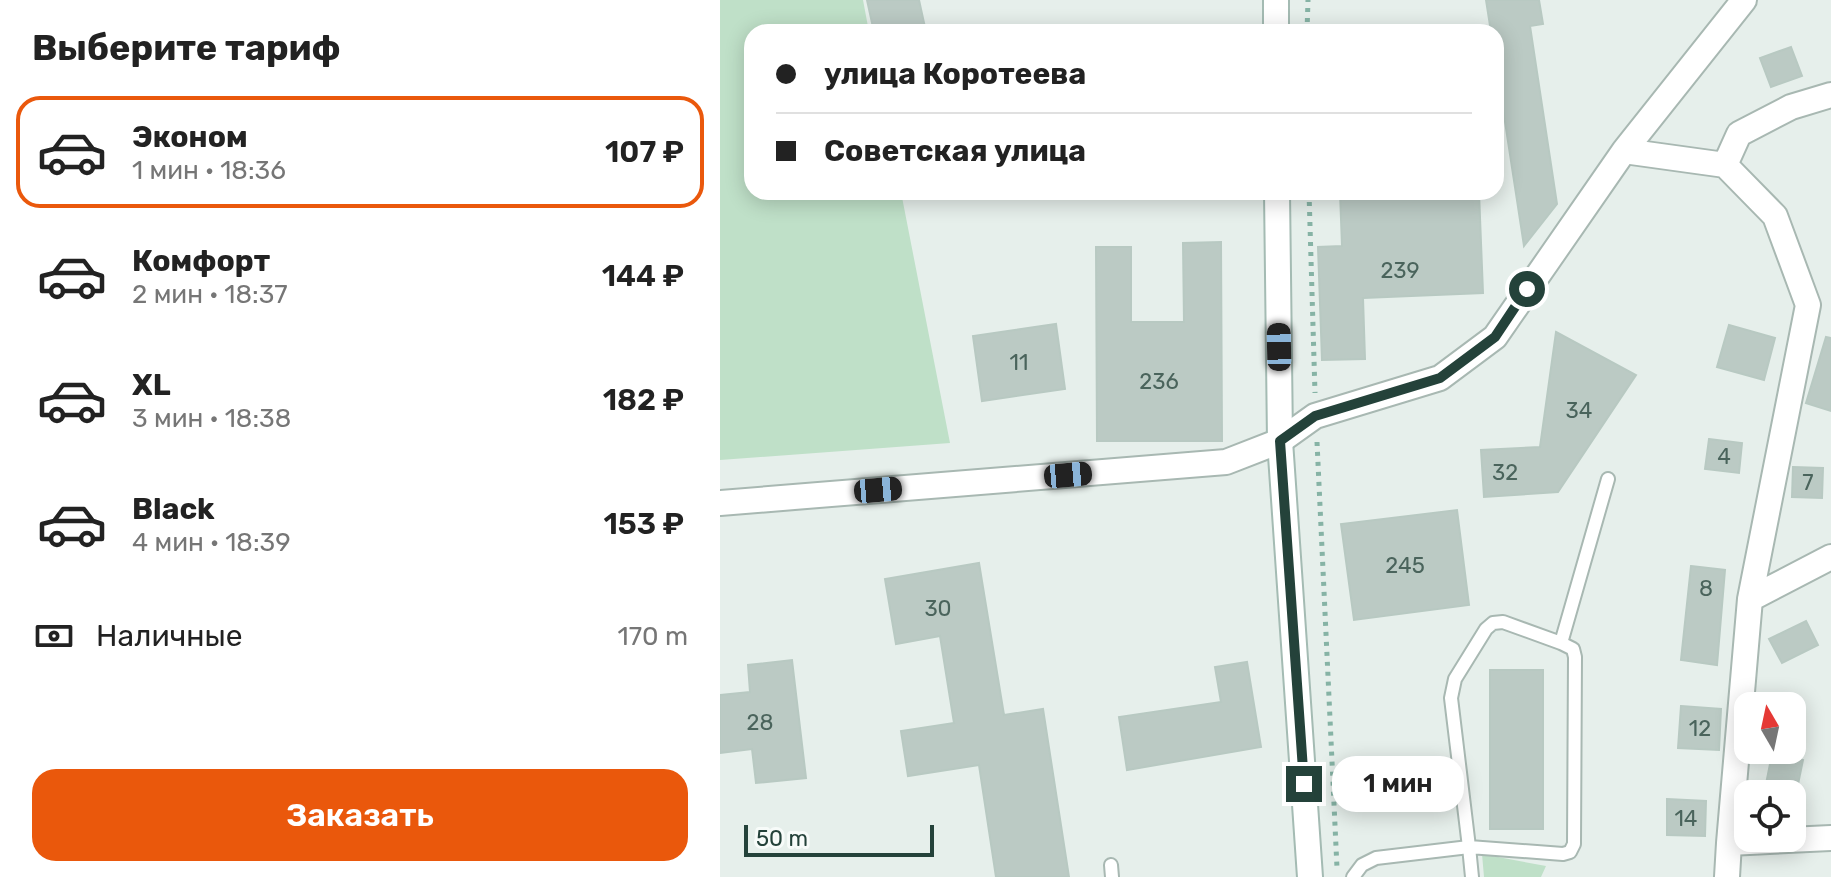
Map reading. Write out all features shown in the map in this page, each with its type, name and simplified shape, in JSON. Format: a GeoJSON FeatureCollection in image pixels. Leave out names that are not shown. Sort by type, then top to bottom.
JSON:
{"type":"FeatureCollection","features":[{"type":"Feature","properties":{"kind":"street"},"geometry":{"type":"LineString","coordinates":[[1276,0],[1276,24]]}},
{"type":"Feature","properties":{"kind":"street"},"geometry":{"type":"LineString","coordinates":[[720,503],[1226,462],[1280,441],[1315,416],[1440,378],[1495,337],[1624,151],[1744,0]]}},
{"type":"Feature","properties":{"kind":"street"},"geometry":{"type":"LineString","coordinates":[[1725,165],[1739,134],[1791,107],[1831,95]]}},
{"type":"Feature","properties":{"kind":"street"},"geometry":{"type":"LineString","coordinates":[[1624,151],[1725,165],[1775,216],[1808,305],[1750,599],[1727,877]]}},
{"type":"Feature","properties":{"kind":"street"},"geometry":{"type":"LineString","coordinates":[[1277,200],[1280,441],[1310,877]]}},
{"type":"Feature","properties":{"kind":"street"},"geometry":{"type":"LineString","coordinates":[[1750,599],[1831,557]]}},
{"type":"Feature","properties":{"kind":"street"},"geometry":{"type":"LineString","coordinates":[[1729,843],[1831,838]]}},
{"type":"Feature","properties":{"kind":"lane"},"geometry":{"type":"LineString","coordinates":[[1561,643],[1608,479]]}},
{"type":"Feature","properties":{"kind":"lane"},"geometry":{"type":"LineString","coordinates":[[1353,877],[1362,865],[1376,858],[1469,847],[1570,852],[1574,844],[1573,649],[1503,622],[1493,623],[1486,629],[1455,679],[1451,698],[1469,847],[1472,877]]}},
{"type":"Feature","properties":{"kind":"path"},"geometry":{"type":"LineString","coordinates":[[1307,24],[1308,0]]}},
{"type":"Feature","properties":{"kind":"path"},"geometry":{"type":"LineString","coordinates":[[1309,200],[1315,416],[1337,877]]}},
{"type":"Feature","properties":{"kind":"green space"},"geometry":{"type":"Polygon","coordinates":[[[720,0],[863,0],[868,24],[744,24],[744,200],[903,200],[950,443],[720,460],[720,0]]]}},
{"type":"Feature","properties":{"kind":"green space"},"geometry":{"type":"Polygon","coordinates":[[[1482,854],[1546,866],[1541,877],[1484,877],[1482,854]]]}},
{"type":"Feature","properties":{"kind":"building"},"geometry":{"type":"Polygon","coordinates":[[[867,0],[919,0],[924,24],[872,24],[867,0]]]}},
{"type":"Feature","properties":{"kind":"building"},"geometry":{"type":"Polygon","coordinates":[[[1486,0],[1539,0],[1543,24],[1530,26],[1557,204],[1524,246],[1504,115],[1504,24],[1490,24],[1486,0]]]}},
{"type":"Feature","properties":{"kind":"building"},"geometry":{"type":"Polygon","coordinates":[[[1791,47],[1802,76],[1771,87],[1760,58],[1791,47]]]}},
{"type":"Feature","properties":{"kind":"building"},"geometry":{"type":"Polygon","coordinates":[[[1340,200],[1479,200],[1483,293],[1363,298],[1365,359],[1322,360],[1318,247],[1342,246],[1340,200]]]}},
{"type":"Feature","properties":{"kind":"building"},"geometry":{"type":"Polygon","coordinates":[[[1221,242],[1222,441],[1097,441],[1096,247],[1131,247],[1131,322],[1184,322],[1183,243],[1221,242]]]}},
{"type":"Feature","properties":{"kind":"building"},"geometry":{"type":"Polygon","coordinates":[[[1056,324],[1065,389],[982,401],[973,336],[1056,324]]]}},
{"type":"Feature","properties":{"kind":"building"},"geometry":{"type":"Polygon","coordinates":[[[1729,325],[1775,338],[1764,380],[1717,367],[1729,325]]]}},
{"type":"Feature","properties":{"kind":"building"},"geometry":{"type":"Polygon","coordinates":[[[1556,332],[1636,375],[1558,492],[1484,497],[1481,450],[1540,447],[1556,332]]]}},
{"type":"Feature","properties":{"kind":"building"},"geometry":{"type":"Polygon","coordinates":[[[1826,337],[1831,338],[1831,411],[1806,403],[1826,337]]]}},
{"type":"Feature","properties":{"kind":"building"},"geometry":{"type":"Polygon","coordinates":[[[1709,439],[1742,443],[1739,473],[1705,469],[1709,439]]]}},
{"type":"Feature","properties":{"kind":"building"},"geometry":{"type":"Polygon","coordinates":[[[1793,467],[1823,468],[1822,498],[1792,497],[1793,467]]]}},
{"type":"Feature","properties":{"kind":"building"},"geometry":{"type":"Polygon","coordinates":[[[1457,510],[1469,605],[1354,620],[1341,524],[1457,510]]]}},
{"type":"Feature","properties":{"kind":"building"},"geometry":{"type":"Polygon","coordinates":[[[979,563],[1004,715],[1043,709],[1069,877],[996,877],[979,765],[908,776],[901,731],[954,723],[940,636],[896,644],[885,579],[979,563]]]}},
{"type":"Feature","properties":{"kind":"building"},"geometry":{"type":"Polygon","coordinates":[[[1691,566],[1725,570],[1717,665],[1681,660],[1691,566]]]}},
{"type":"Feature","properties":{"kind":"building"},"geometry":{"type":"Polygon","coordinates":[[[1806,621],[1818,645],[1782,663],[1769,639],[1806,621]]]}},
{"type":"Feature","properties":{"kind":"building"},"geometry":{"type":"Polygon","coordinates":[[[792,660],[806,778],[756,783],[752,749],[720,753],[720,695],[750,692],[748,665],[792,660]]]}},
{"type":"Feature","properties":{"kind":"building"},"geometry":{"type":"Polygon","coordinates":[[[1247,662],[1261,747],[1127,770],[1119,717],[1221,702],[1215,667],[1247,662]]]}},
{"type":"Feature","properties":{"kind":"building"},"geometry":{"type":"Polygon","coordinates":[[[1490,670],[1543,670],[1543,829],[1490,829],[1490,670]]]}},
{"type":"Feature","properties":{"kind":"building"},"geometry":{"type":"Polygon","coordinates":[[[1681,706],[1721,709],[1719,750],[1678,748],[1681,706]]]}},
{"type":"Feature","properties":{"kind":"building"},"geometry":{"type":"Polygon","coordinates":[[[1770,764],[1802,764],[1799,780],[1767,780],[1770,764]]]}},
{"type":"Feature","properties":{"kind":"building"},"geometry":{"type":"Polygon","coordinates":[[[1667,799],[1706,801],[1705,836],[1667,835],[1667,799]]]}},
{"type":"Feature","properties":{"kind":"route"},"geometry":{"type":"LineString","coordinates":[[1304,784],[1280,441],[1315,416],[1440,378],[1495,337],[1527,289]]}}]}
